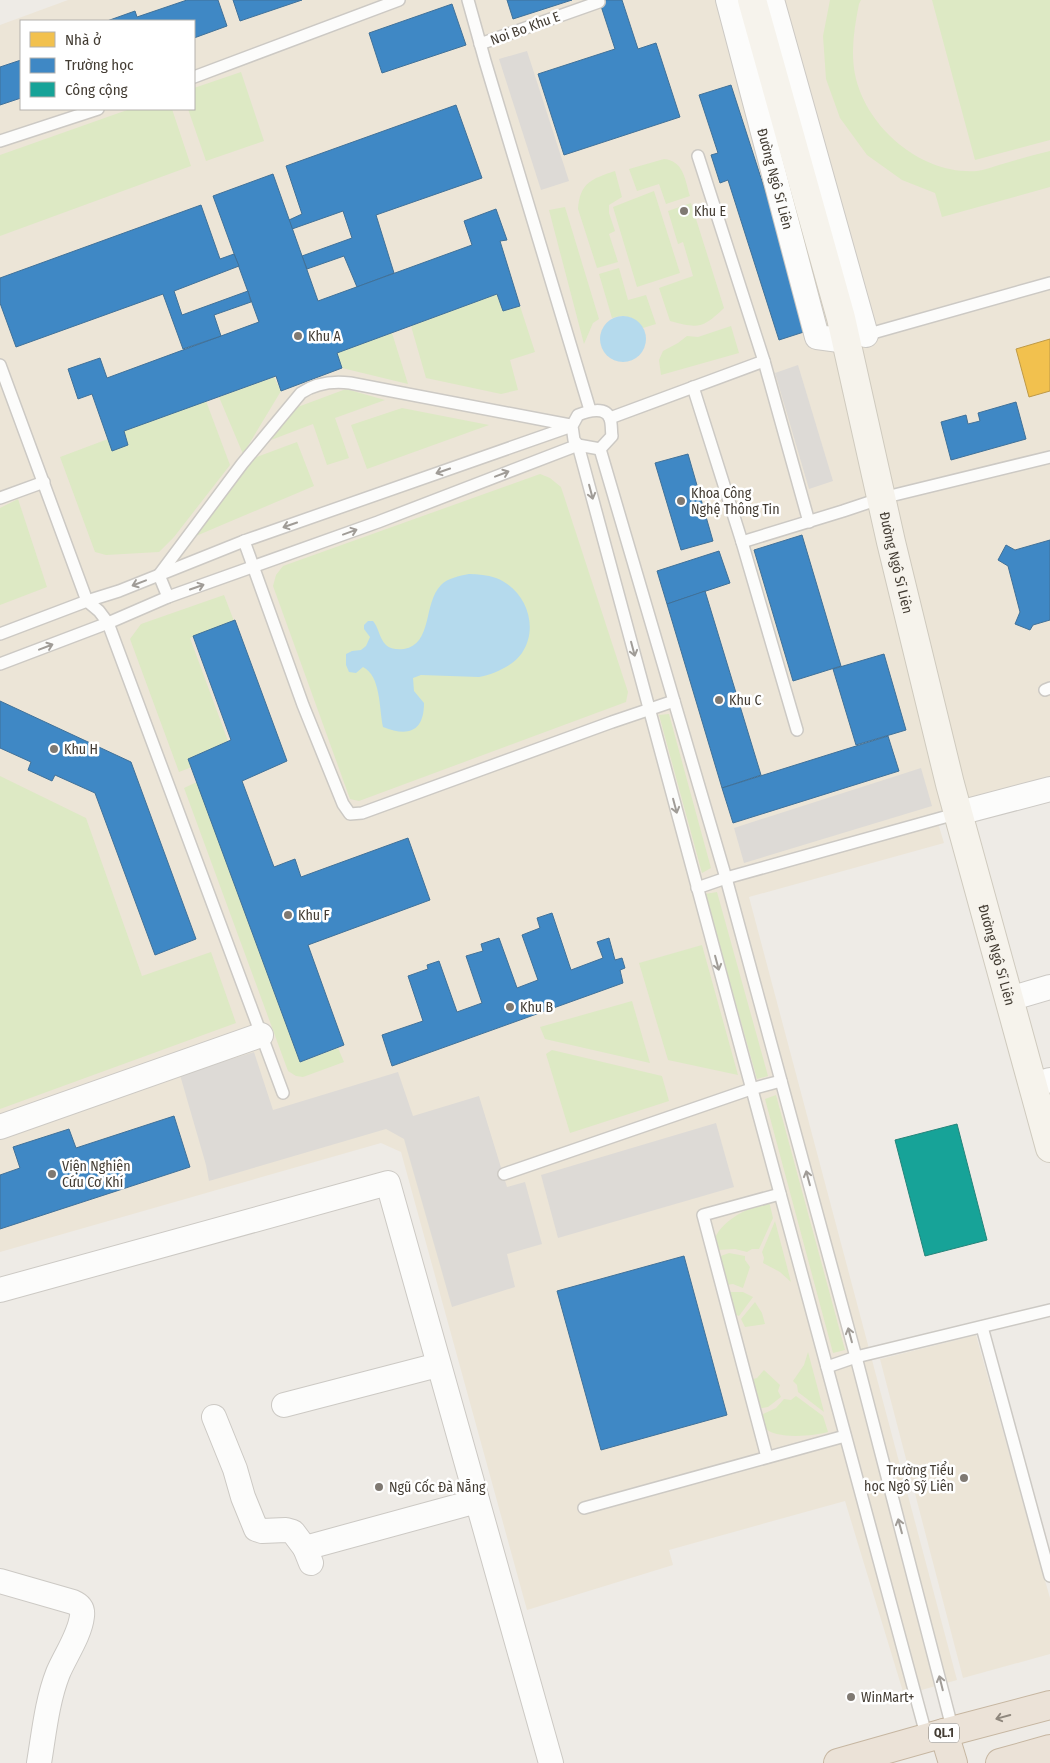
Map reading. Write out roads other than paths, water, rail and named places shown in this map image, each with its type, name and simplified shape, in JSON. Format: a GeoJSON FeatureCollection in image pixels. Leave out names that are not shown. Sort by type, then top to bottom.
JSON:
{"type":"FeatureCollection","features":[{"type":"Feature","properties":{"kind":"highway","name":"QL.1"},"geometry":{"type":"LineString","coordinates":[[838,1763],[1050,1705]]}},
{"type":"Feature","properties":{"kind":"highway"},"geometry":{"type":"LineString","coordinates":[[941,1734],[952,1763]]}},
{"type":"Feature","properties":{"kind":"highway"},"geometry":{"type":"LineString","coordinates":[[1000,1763],[1045,1755]]}},
{"type":"Feature","properties":{"kind":"street","name":"Đường Ngô Sĩ Liên"},"geometry":{"type":"LineString","coordinates":[[728,0],[818,337],[851,331]]}},
{"type":"Feature","properties":{"kind":"street","name":"Đường Ngô Sĩ Liên"},"geometry":{"type":"LineString","coordinates":[[752,0],[851,331],[882,498],[950,784],[1009,999],[1041,1082],[1050,1148]]}},
{"type":"Feature","properties":{"kind":"street"},"geometry":{"type":"LineString","coordinates":[[772,0],[851,331]]}},
{"type":"Feature","properties":{"kind":"street"},"geometry":{"type":"LineString","coordinates":[[959,814],[1050,789]]}},
{"type":"Feature","properties":{"kind":"street"},"geometry":{"type":"LineString","coordinates":[[1009,999],[1050,987]]}},
{"type":"Feature","properties":{"kind":"street"},"geometry":{"type":"LineString","coordinates":[[0,1127],[261,1035]]}},
{"type":"Feature","properties":{"kind":"street"},"geometry":{"type":"LineString","coordinates":[[0,1290],[388,1184],[551,1763]]}},
{"type":"Feature","properties":{"kind":"street"},"geometry":{"type":"LineString","coordinates":[[284,1405],[438,1365]]}},
{"type":"Feature","properties":{"kind":"street"},"geometry":{"type":"LineString","coordinates":[[214,1417],[256,1529],[262,1531],[289,1530],[294,1534],[308,1555],[476,1501]]}},
{"type":"Feature","properties":{"kind":"street"},"geometry":{"type":"LineString","coordinates":[[0,1580],[73,1602],[79,1605],[82,1610],[80,1624],[58,1672],[53,1689],[39,1763]]}},
{"type":"Feature","properties":{"kind":"lane"},"geometry":{"type":"LineString","coordinates":[[195,76],[399,0]]}},
{"type":"Feature","properties":{"kind":"lane"},"geometry":{"type":"LineString","coordinates":[[468,0],[590,410]]}},
{"type":"Feature","properties":{"kind":"lane","name":"Noi Bo Khu E"},"geometry":{"type":"LineString","coordinates":[[480,44],[599,2]]}},
{"type":"Feature","properties":{"kind":"lane"},"geometry":{"type":"LineString","coordinates":[[0,141],[95,110]]}},
{"type":"Feature","properties":{"kind":"lane"},"geometry":{"type":"LineString","coordinates":[[698,156],[764,361],[809,522]]}},
{"type":"Feature","properties":{"kind":"lane"},"geometry":{"type":"LineString","coordinates":[[851,331],[1050,283]]}},
{"type":"Feature","properties":{"kind":"lane"},"geometry":{"type":"LineString","coordinates":[[610,418],[764,361]]}},
{"type":"Feature","properties":{"kind":"lane"},"geometry":{"type":"LineString","coordinates":[[0,365],[87,601],[99,611],[108,623],[283,1093]]}},
{"type":"Feature","properties":{"kind":"lane"},"geometry":{"type":"LineString","coordinates":[[159,575],[242,464],[301,394],[313,387],[330,382],[350,382],[572,426]]}},
{"type":"Feature","properties":{"kind":"lane"},"geometry":{"type":"LineString","coordinates":[[693,387],[742,542],[797,730]]}},
{"type":"Feature","properties":{"kind":"lane"},"geometry":{"type":"LineString","coordinates":[[600,450],[612,436],[610,418],[605,412],[590,410],[578,415],[572,426],[574,440],[578,445],[845,1436],[941,1734]]}},
{"type":"Feature","properties":{"kind":"lane"},"geometry":{"type":"LineString","coordinates":[[0,634],[244,541],[572,426]]}},
{"type":"Feature","properties":{"kind":"lane"},"geometry":{"type":"LineString","coordinates":[[0,664],[108,623],[168,597],[387,518],[578,445],[600,450]]}},
{"type":"Feature","properties":{"kind":"lane"},"geometry":{"type":"LineString","coordinates":[[600,450],[726,878],[856,1358],[941,1734]]}},
{"type":"Feature","properties":{"kind":"lane"},"geometry":{"type":"LineString","coordinates":[[742,542],[882,498],[1050,457]]}},
{"type":"Feature","properties":{"kind":"lane"},"geometry":{"type":"LineString","coordinates":[[0,498],[44,482]]}},
{"type":"Feature","properties":{"kind":"lane"},"geometry":{"type":"LineString","coordinates":[[244,541],[307,714],[343,804],[350,814],[369,810],[674,701]]}},
{"type":"Feature","properties":{"kind":"lane"},"geometry":{"type":"LineString","coordinates":[[159,575],[168,597]]}},
{"type":"Feature","properties":{"kind":"lane"},"geometry":{"type":"LineString","coordinates":[[697,888],[726,878],[959,814]]}},
{"type":"Feature","properties":{"kind":"lane"},"geometry":{"type":"LineString","coordinates":[[504,1174],[751,1089],[781,1081]]}},
{"type":"Feature","properties":{"kind":"lane"},"geometry":{"type":"LineString","coordinates":[[767,1457],[703,1215],[780,1194]]}},
{"type":"Feature","properties":{"kind":"lane"},"geometry":{"type":"LineString","coordinates":[[827,1367],[856,1358],[1050,1310]]}},
{"type":"Feature","properties":{"kind":"lane"},"geometry":{"type":"LineString","coordinates":[[982,1327],[1050,1576]]}},
{"type":"Feature","properties":{"kind":"lane"},"geometry":{"type":"LineString","coordinates":[[584,1508],[845,1436]]}},
{"type":"Feature","properties":{"kind":"water"},"geometry":{"type":"Polygon","coordinates":[[[628,316],[640,322],[645,330],[645,348],[640,356],[632,361],[618,362],[606,356],[601,348],[600,334],[606,322],[614,317],[628,316]]]}},
{"type":"Feature","properties":{"kind":"water"},"geometry":{"type":"Polygon","coordinates":[[[469,574],[496,578],[506,583],[522,599],[527,610],[530,631],[522,653],[514,662],[503,669],[479,677],[421,675],[413,678],[414,691],[424,703],[423,713],[418,726],[413,730],[400,732],[383,727],[378,693],[373,678],[369,671],[363,667],[356,673],[349,672],[346,665],[346,654],[361,650],[366,646],[370,637],[364,629],[364,625],[368,621],[373,621],[386,645],[394,649],[404,649],[413,646],[424,631],[435,593],[441,585],[450,579],[469,574]]]}},
{"type":"Feature","properties":{"kind":"place","name":"Khu E"},"geometry":{"type":"Point","coordinates":[684,211]}},
{"type":"Feature","properties":{"kind":"place","name":"Khu A"},"geometry":{"type":"Point","coordinates":[298,336]}},
{"type":"Feature","properties":{"kind":"place","name":"Khoa Công Nghệ Thông Tin"},"geometry":{"type":"Point","coordinates":[681,501]}},
{"type":"Feature","properties":{"kind":"place","name":"Khu C"},"geometry":{"type":"Point","coordinates":[719,700]}},
{"type":"Feature","properties":{"kind":"place","name":"Khu H"},"geometry":{"type":"Point","coordinates":[54,749]}},
{"type":"Feature","properties":{"kind":"place","name":"Khu F"},"geometry":{"type":"Point","coordinates":[288,915]}},
{"type":"Feature","properties":{"kind":"place","name":"Khu B"},"geometry":{"type":"Point","coordinates":[510,1007]}},
{"type":"Feature","properties":{"kind":"place","name":"Viện Nghiên Cứu Cơ Khí"},"geometry":{"type":"Point","coordinates":[52,1174]}},
{"type":"Feature","properties":{"kind":"place","name":"Trường Tiểu học Ngô Sỹ Liên"},"geometry":{"type":"Point","coordinates":[964,1478]}},
{"type":"Feature","properties":{"kind":"place","name":"Ngũ Cốc Đà Nẵng"},"geometry":{"type":"Point","coordinates":[379,1487]}},
{"type":"Feature","properties":{"kind":"place","name":"WinMart+"},"geometry":{"type":"Point","coordinates":[851,1697]}}]}
